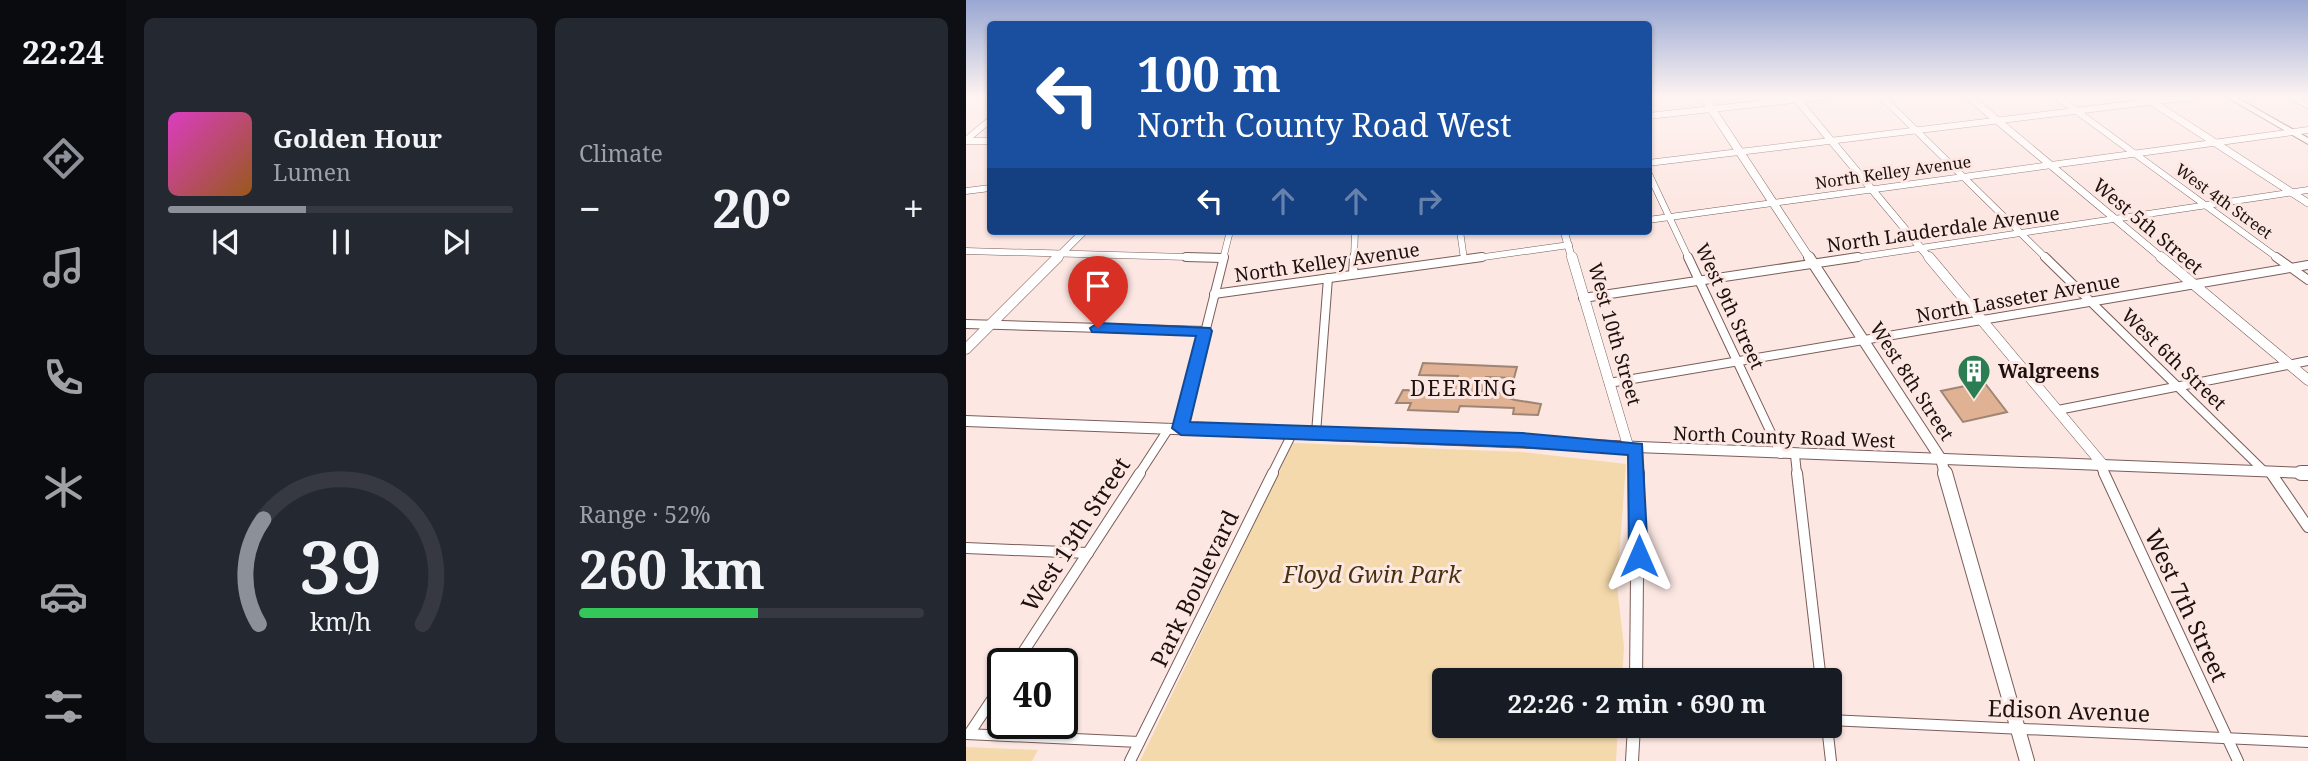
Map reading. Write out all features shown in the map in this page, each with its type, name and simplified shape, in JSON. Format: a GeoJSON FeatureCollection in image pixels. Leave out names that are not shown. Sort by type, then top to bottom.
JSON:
{"type":"FeatureCollection","features":[{"type":"Feature","properties":{"kind":"main road","name":"West 8th Street"},"geometry":{"type":"LineString","coordinates":[[1727,132],[1941,459],[2027,761]]}},
{"type":"Feature","properties":{"kind":"main road"},"geometry":{"type":"LineString","coordinates":[[2293,132],[2308,141]]}},
{"type":"Feature","properties":{"kind":"main road","name":"North County Road West"},"geometry":{"type":"LineString","coordinates":[[966,421],[1522,440],[1632,449],[2308,473]]}},
{"type":"Feature","properties":{"kind":"street","name":"West 7th Street"},"geometry":{"type":"LineString","coordinates":[[1824,132],[2102,466],[2238,761]]}},
{"type":"Feature","properties":{"kind":"street"},"geometry":{"type":"LineString","coordinates":[[1652,163],[1904,132]]}},
{"type":"Feature","properties":{"kind":"street","name":"West 6th Street"},"geometry":{"type":"LineString","coordinates":[[1918,132],[2177,387],[2267,471],[2308,527]]}},
{"type":"Feature","properties":{"kind":"street","name":"West 5th Street"},"geometry":{"type":"LineString","coordinates":[[2012,132],[2308,380]]}},
{"type":"Feature","properties":{"kind":"street","name":"West 4th Street"},"geometry":{"type":"LineString","coordinates":[[2104,132],[2308,280]]}},
{"type":"Feature","properties":{"kind":"street"},"geometry":{"type":"LineString","coordinates":[[2197,132],[2308,203]]}},
{"type":"Feature","properties":{"kind":"street","name":"North Kelley Avenue"},"geometry":{"type":"LineString","coordinates":[[1652,220],[2297,132]]}},
{"type":"Feature","properties":{"kind":"street"},"geometry":{"type":"LineString","coordinates":[[966,140],[987,141]]}},
{"type":"Feature","properties":{"kind":"street","name":"West 9th Street"},"geometry":{"type":"LineString","coordinates":[[1652,181],[1781,454]]}},
{"type":"Feature","properties":{"kind":"street"},"geometry":{"type":"LineString","coordinates":[[966,191],[987,188]]}},
{"type":"Feature","properties":{"kind":"street","name":"North Lauderdale Avenue"},"geometry":{"type":"LineString","coordinates":[[1583,298],[2308,190]]}},
{"type":"Feature","properties":{"kind":"street"},"geometry":{"type":"LineString","coordinates":[[966,349],[1080,235]]}},
{"type":"Feature","properties":{"kind":"street","name":"West 13th Street"},"geometry":{"type":"LineString","coordinates":[[1026,648],[1175,428],[1205,331],[1229,235]]}},
{"type":"Feature","properties":{"kind":"street"},"geometry":{"type":"LineString","coordinates":[[1353,274],[1355,235]]}},
{"type":"Feature","properties":{"kind":"street"},"geometry":{"type":"LineString","coordinates":[[1461,235],[1464,259]]}},
{"type":"Feature","properties":{"kind":"street","name":"West 10th Street"},"geometry":{"type":"LineString","coordinates":[[1567,235],[1583,298],[1632,449],[1639,496],[1636,668]]}},
{"type":"Feature","properties":{"kind":"street","name":"North Kelley Avenue"},"geometry":{"type":"LineString","coordinates":[[1214,293],[1569,245]]}},
{"type":"Feature","properties":{"kind":"street","name":"North Kelley Avenue"},"geometry":{"type":"LineString","coordinates":[[966,251],[1223,258]]}},
{"type":"Feature","properties":{"kind":"street","name":"North Lasseter Avenue"},"geometry":{"type":"LineString","coordinates":[[1609,383],[2308,265]]}},
{"type":"Feature","properties":{"kind":"street"},"geometry":{"type":"LineString","coordinates":[[1316,433],[1328,278]]}},
{"type":"Feature","properties":{"kind":"street"},"geometry":{"type":"LineString","coordinates":[[966,324],[1205,331]]}},
{"type":"Feature","properties":{"kind":"street"},"geometry":{"type":"LineString","coordinates":[[2058,410],[2308,361]]}},
{"type":"Feature","properties":{"kind":"street","name":"Park Boulevard"},"geometry":{"type":"LineString","coordinates":[[1130,761],[1293,432]]}},
{"type":"Feature","properties":{"kind":"street"},"geometry":{"type":"LineString","coordinates":[[1795,454],[1820,668]]}},
{"type":"Feature","properties":{"kind":"street"},"geometry":{"type":"LineString","coordinates":[[966,548],[1088,553]]}},
{"type":"Feature","properties":{"kind":"street"},"geometry":{"type":"LineString","coordinates":[[968,734],[987,706]]}},
{"type":"Feature","properties":{"kind":"street","name":"Edison Avenue"},"geometry":{"type":"LineString","coordinates":[[1842,721],[2308,742]]}},
{"type":"Feature","properties":{"kind":"street"},"geometry":{"type":"LineString","coordinates":[[968,734],[1139,742]]}},
{"type":"Feature","properties":{"kind":"street"},"geometry":{"type":"LineString","coordinates":[[1632,761],[1633,738]]}},
{"type":"Feature","properties":{"kind":"street"},"geometry":{"type":"LineString","coordinates":[[1828,738],[1831,761]]}},
{"type":"Feature","properties":{"kind":"green space","name":"Floyd Gwin Park"},"geometry":{"type":"Polygon","coordinates":[[[1293,443],[1521,452],[1626,464],[1617,586],[1624,647],[1623,668],[1432,668],[1432,738],[1617,738],[1616,761],[1140,761],[1293,443]]]}},
{"type":"Feature","properties":{"kind":"green space"},"geometry":{"type":"Polygon","coordinates":[[[966,747],[1038,750],[1032,761],[966,761],[966,747]]]}},
{"type":"Feature","properties":{"kind":"building"},"geometry":{"type":"Polygon","coordinates":[[[1423,363],[1517,367],[1514,378],[1486,377],[1482,392],[1510,393],[1509,398],[1541,404],[1538,415],[1513,414],[1514,408],[1460,406],[1458,412],[1408,410],[1411,403],[1396,403],[1403,390],[1454,391],[1458,376],[1419,375],[1423,363]]]}},
{"type":"Feature","properties":{"kind":"building","name":"Walgreens"},"geometry":{"type":"Polygon","coordinates":[[[1984,382],[2007,412],[1963,422],[1941,391],[1984,382]]]}},
{"type":"Feature","properties":{"kind":"place","name":"Walgreens"},"geometry":{"type":"Point","coordinates":[1974,401]}},
{"type":"Feature","properties":{"kind":"district","name":"DEERING"},"geometry":{"type":"Point","coordinates":[1464,388]}},
{"type":"Feature","properties":{"kind":"route"},"geometry":{"type":"LineString","coordinates":[[1098,328],[1205,331],[1181,428],[1522,440],[1636,449],[1639,556]]}}]}
